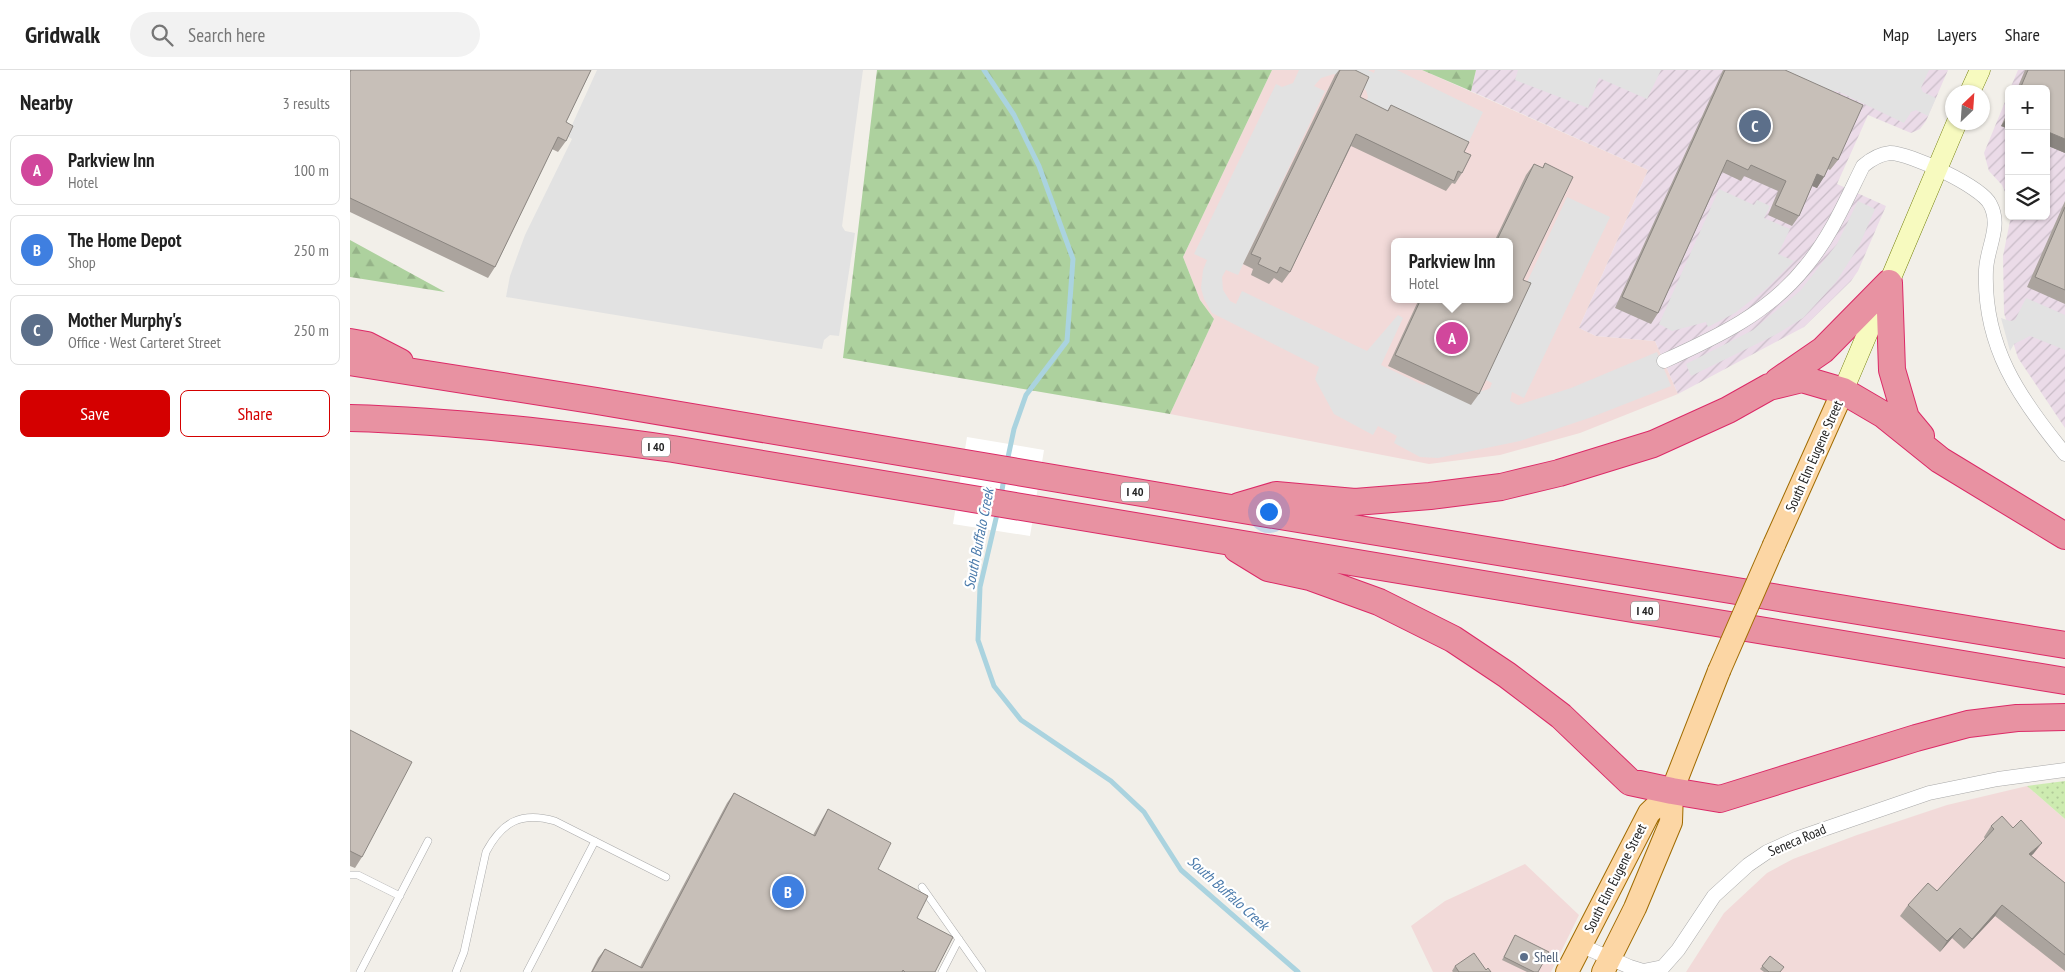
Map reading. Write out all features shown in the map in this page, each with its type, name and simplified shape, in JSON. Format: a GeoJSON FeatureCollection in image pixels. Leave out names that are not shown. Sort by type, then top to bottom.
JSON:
{"type":"FeatureCollection","features":[{"type":"Feature","properties":{"kind":"highway"},"geometry":{"type":"LineString","coordinates":[[1231,508],[1276,495],[1355,502],[1430,496],[1501,487],[1559,474],[1653,444],[1728,410],[1769,387],[1823,350],[1889,283]]}},
{"type":"Feature","properties":{"kind":"highway"},"geometry":{"type":"LineString","coordinates":[[1889,283],[1892,370],[1896,390],[1906,418],[1940,460]]}},
{"type":"Feature","properties":{"kind":"highway"},"geometry":{"type":"LineString","coordinates":[[350,342],[367,346],[428,375]]}},
{"type":"Feature","properties":{"kind":"highway","name":"I 40"},"geometry":{"type":"LineString","coordinates":[[350,362],[597,401],[1231,508],[2065,645]]}},
{"type":"Feature","properties":{"kind":"highway"},"geometry":{"type":"LineString","coordinates":[[1769,387],[1802,379],[1843,391],[1884,415],[1940,460],[2065,536]]}},
{"type":"Feature","properties":{"kind":"highway","name":"I 40"},"geometry":{"type":"LineString","coordinates":[[351,419],[469,425],[572,434],[2065,681]]}},
{"type":"Feature","properties":{"kind":"highway"},"geometry":{"type":"LineString","coordinates":[[1225,542],[1268,568],[1310,577],[1346,589],[1379,602],[1453,639],[1507,675],[1561,716],[1630,782],[1672,792],[1720,799],[1916,738],[1968,724],[2017,718],[2065,717]]}},
{"type":"Feature","properties":{"kind":"main road"},"geometry":{"type":"LineString","coordinates":[[1973,85],[1980,70]]}},
{"type":"Feature","properties":{"kind":"main road","name":"South Elm Eugene Street"},"geometry":{"type":"LineString","coordinates":[[1607,965],[1635,908],[1671,822],[1672,792],[1719,671],[1843,391],[1955,130]]}},
{"type":"Feature","properties":{"kind":"main road","name":"South Elm Eugene Street"},"geometry":{"type":"LineString","coordinates":[[1567,972],[1649,813],[1672,792]]}},
{"type":"Feature","properties":{"kind":"street"},"geometry":{"type":"LineString","coordinates":[[1664,361],[1716,337],[1758,312],[1793,281],[1807,266],[1831,230],[1863,166],[1870,160],[1891,153],[1938,169],[1976,188],[1990,203],[1996,222],[1986,268],[1986,299],[1993,340],[2006,371],[2042,427],[2065,454]]}},
{"type":"Feature","properties":{"kind":"street","name":"Seneca Road"},"geometry":{"type":"LineString","coordinates":[[1580,945],[1607,965],[1643,971],[1664,967],[1674,956],[1714,896],[1731,878],[1767,852],[1798,838],[1929,794],[1998,779],[2065,770]]}},
{"type":"Feature","properties":{"kind":"lane"},"geometry":{"type":"LineString","coordinates":[[456,972],[464,952],[486,852],[504,826],[526,816],[541,817],[595,841],[666,877]]}},
{"type":"Feature","properties":{"kind":"lane"},"geometry":{"type":"LineString","coordinates":[[360,972],[428,841]]}},
{"type":"Feature","properties":{"kind":"lane"},"geometry":{"type":"LineString","coordinates":[[526,972],[595,841]]}},
{"type":"Feature","properties":{"kind":"lane"},"geometry":{"type":"LineString","coordinates":[[350,875],[358,874],[400,896]]}},
{"type":"Feature","properties":{"kind":"lane"},"geometry":{"type":"LineString","coordinates":[[922,887],[982,972]]}},
{"type":"Feature","properties":{"kind":"lane"},"geometry":{"type":"LineString","coordinates":[[942,972],[959,939]]}},
{"type":"Feature","properties":{"kind":"shaded area"},"geometry":{"type":"Polygon","coordinates":[[[597,70],[863,70],[842,226],[845,231],[855,233],[839,336],[830,335],[824,340],[822,349],[506,297],[510,276],[525,235],[572,139],[567,136],[597,70]]]}},
{"type":"Feature","properties":{"kind":"shaded area"},"geometry":{"type":"Polygon","coordinates":[[[1272,70],[1422,70],[1648,170],[1579,328],[1596,336],[1655,341],[1678,394],[1580,433],[1500,455],[1429,464],[1170,414],[1214,319],[1200,300],[1183,257],[1272,70]]]}},
{"type":"Feature","properties":{"kind":"shaded area"},"geometry":{"type":"Polygon","coordinates":[[[1299,70],[1368,70],[1374,73],[1375,70],[1397,70],[1483,112],[1463,154],[1364,107],[1368,97],[1366,90],[1334,74],[1321,78],[1314,86],[1325,91],[1238,275],[1226,270],[1222,277],[1223,290],[1230,301],[1236,304],[1242,291],[1367,351],[1398,315],[1403,318],[1381,365],[1423,385],[1451,377],[1481,391],[1486,390],[1490,388],[1492,383],[1482,378],[1567,197],[1610,217],[1524,398],[1512,392],[1510,401],[1518,405],[1571,388],[1657,352],[1671,386],[1592,417],[1520,441],[1438,458],[1420,457],[1394,443],[1397,436],[1378,426],[1373,435],[1334,414],[1315,379],[1319,367],[1212,313],[1204,299],[1201,288],[1203,270],[1207,260],[1194,254],[1276,84],[1282,87],[1293,83],[1299,70]]]}},
{"type":"Feature","properties":{"kind":"shaded area"},"geometry":{"type":"Polygon","coordinates":[[[1476,70],[1948,70],[1926,121],[1920,129],[1911,133],[1868,115],[1837,184],[1886,206],[1858,271],[1851,281],[1804,327],[1678,394],[1655,341],[1596,336],[1579,328],[1648,170],[1471,91],[1476,70]]]}},
{"type":"Feature","properties":{"kind":"shaded area"},"geometry":{"type":"Polygon","coordinates":[[[1518,70],[1661,70],[1647,99],[1599,78],[1588,108],[1515,80],[1518,70]]]}},
{"type":"Feature","properties":{"kind":"shaded area"},"geometry":{"type":"Polygon","coordinates":[[[1773,70],[1929,70],[1921,88],[1923,92],[1936,98],[1928,116],[1916,110],[1911,112],[1904,123],[1837,91],[1821,92],[1773,70]]]}},
{"type":"Feature","properties":{"kind":"shaded area"},"geometry":{"type":"Polygon","coordinates":[[[2018,70],[2065,70],[2065,428],[2018,358],[2004,313],[2003,256],[2010,220],[2050,220],[2050,85],[2012,85],[2018,70]]]}},
{"type":"Feature","properties":{"kind":"shaded area"},"geometry":{"type":"Polygon","coordinates":[[[2005,102],[2005,192],[2002,185],[1989,171],[1984,153],[2005,102]]]}},
{"type":"Feature","properties":{"kind":"shaded area"},"geometry":{"type":"Polygon","coordinates":[[[1719,189],[1754,205],[1757,200],[1770,206],[1764,218],[1790,229],[1778,254],[1794,261],[1767,288],[1735,313],[1708,327],[1706,322],[1672,331],[1659,324],[1719,189]]]}},
{"type":"Feature","properties":{"kind":"shaded area"},"geometry":{"type":"Polygon","coordinates":[[[1858,201],[1875,209],[1859,246],[1836,282],[1803,318],[1775,335],[1691,376],[1686,364],[1753,330],[1800,291],[1837,244],[1858,201]]]}},
{"type":"Feature","properties":{"kind":"shaded area"},"geometry":{"type":"Polygon","coordinates":[[[2026,298],[2065,315],[2065,350],[2030,336],[2014,344],[2010,351],[2001,318],[2010,321],[2015,320],[2026,298]]]}},
{"type":"Feature","properties":{"kind":"shaded area"},"geometry":{"type":"Polygon","coordinates":[[[2027,786],[2065,819],[2065,972],[1686,972],[1724,913],[1767,873],[1793,859],[1857,835],[1947,805],[2027,786]]]}},
{"type":"Feature","properties":{"kind":"shaded area"},"geometry":{"type":"Polygon","coordinates":[[[1525,864],[1579,915],[1551,972],[1433,972],[1411,926],[1445,901],[1525,864]]]}},
{"type":"Feature","properties":{"kind":"green space"},"geometry":{"type":"Polygon","coordinates":[[[877,70],[1272,70],[1183,257],[1200,300],[1214,319],[1170,414],[843,358],[877,70]]]}},
{"type":"Feature","properties":{"kind":"green space"},"geometry":{"type":"Polygon","coordinates":[[[1422,70],[1476,70],[1471,91],[1422,70]]]}},
{"type":"Feature","properties":{"kind":"green space"},"geometry":{"type":"Polygon","coordinates":[[[350,240],[445,292],[350,277],[350,240]]]}},
{"type":"Feature","properties":{"kind":"green space"},"geometry":{"type":"Polygon","coordinates":[[[2065,781],[2065,819],[2027,786],[2065,781]]]}},
{"type":"Feature","properties":{"kind":"pier"},"geometry":{"type":"Polygon","coordinates":[[[967,437],[1044,450],[1030,536],[953,524],[967,437]]]}},
{"type":"Feature","properties":{"kind":"building"},"geometry":{"type":"Polygon","coordinates":[[[351,70],[591,70],[566,122],[573,126],[566,141],[558,137],[495,267],[350,198],[351,70]]]}},
{"type":"Feature","properties":{"kind":"building"},"geometry":{"type":"Polygon","coordinates":[[[1340,70],[1355,70],[1369,77],[1360,97],[1388,111],[1391,105],[1469,142],[1464,152],[1471,155],[1462,173],[1458,171],[1454,181],[1356,134],[1290,272],[1280,267],[1277,273],[1258,264],[1261,258],[1251,254],[1340,70]]]}},
{"type":"Feature","properties":{"kind":"building"},"geometry":{"type":"Polygon","coordinates":[[[1725,70],[1785,70],[1863,105],[1838,160],[1833,157],[1824,177],[1817,174],[1799,216],[1775,205],[1786,181],[1751,165],[1748,170],[1727,160],[1658,313],[1622,297],[1725,70]]]}},
{"type":"Feature","properties":{"kind":"building"},"geometry":{"type":"Polygon","coordinates":[[[2028,70],[2065,70],[2065,139],[2050,133],[2050,85],[2022,85],[2028,70]]]}},
{"type":"Feature","properties":{"kind":"building"},"geometry":{"type":"Polygon","coordinates":[[[1545,163],[1573,177],[1523,280],[1531,283],[1479,394],[1395,355],[1419,303],[1513,303],[1513,238],[1498,238],[1534,164],[1543,168],[1545,163]]]}},
{"type":"Feature","properties":{"kind":"building"},"geometry":{"type":"Polygon","coordinates":[[[2065,207],[2065,290],[2035,277],[2065,207]]]}},
{"type":"Feature","properties":{"kind":"building"},"geometry":{"type":"Polygon","coordinates":[[[350,730],[412,762],[362,857],[350,851],[350,730]]]}},
{"type":"Feature","properties":{"kind":"building"},"geometry":{"type":"Polygon","coordinates":[[[734,793],[815,836],[828,809],[891,843],[878,869],[928,896],[917,918],[953,937],[935,972],[905,972],[903,970],[902,972],[592,972],[605,949],[642,968],[734,793]]]}},
{"type":"Feature","properties":{"kind":"building"},"geometry":{"type":"Polygon","coordinates":[[[2002,816],[2013,828],[2021,820],[2042,843],[2029,854],[2065,883],[2065,955],[2002,905],[1972,939],[1960,928],[1947,941],[1908,905],[1928,883],[1937,891],[1994,829],[1991,826],[2002,816]]]}},
{"type":"Feature","properties":{"kind":"building","name":"Shell"},"geometry":{"type":"Polygon","coordinates":[[[1515,935],[1549,952],[1538,972],[1534,972],[1504,957],[1515,935]]]}},
{"type":"Feature","properties":{"kind":"building"},"geometry":{"type":"Polygon","coordinates":[[[1474,953],[1486,970],[1488,968],[1491,972],[1459,972],[1455,966],[1474,953]]]}},
{"type":"Feature","properties":{"kind":"building"},"geometry":{"type":"Polygon","coordinates":[[[1770,956],[1784,967],[1780,972],[1769,972],[1762,966],[1770,956]]]}},
{"type":"Feature","properties":{"kind":"waterway","name":"South Buffalo Creek"},"geometry":{"type":"LineString","coordinates":[[984,70],[1014,115],[1039,166],[1073,259],[1067,341],[1026,395],[1014,429],[1007,462]]}},
{"type":"Feature","properties":{"kind":"waterway","name":"South Buffalo Creek"},"geometry":{"type":"LineString","coordinates":[[1001,496],[1004,478]]}},
{"type":"Feature","properties":{"kind":"waterway","name":"South Buffalo Creek"},"geometry":{"type":"LineString","coordinates":[[998,510],[980,587],[978,640],[994,686],[1021,720],[1111,781],[1144,812],[1181,870],[1298,972]]}},
{"type":"Feature","properties":{"kind":"place","name":"Mother Murphy's"},"geometry":{"type":"Point","coordinates":[1755,126]}},
{"type":"Feature","properties":{"kind":"place","name":"Parkview Inn"},"geometry":{"type":"Point","coordinates":[1452,338]}},
{"type":"Feature","properties":{"kind":"place","name":"The Home Depot"},"geometry":{"type":"Point","coordinates":[788,892]}},
{"type":"Feature","properties":{"kind":"place","name":"Shell"},"geometry":{"type":"Point","coordinates":[1524,957]}}]}
